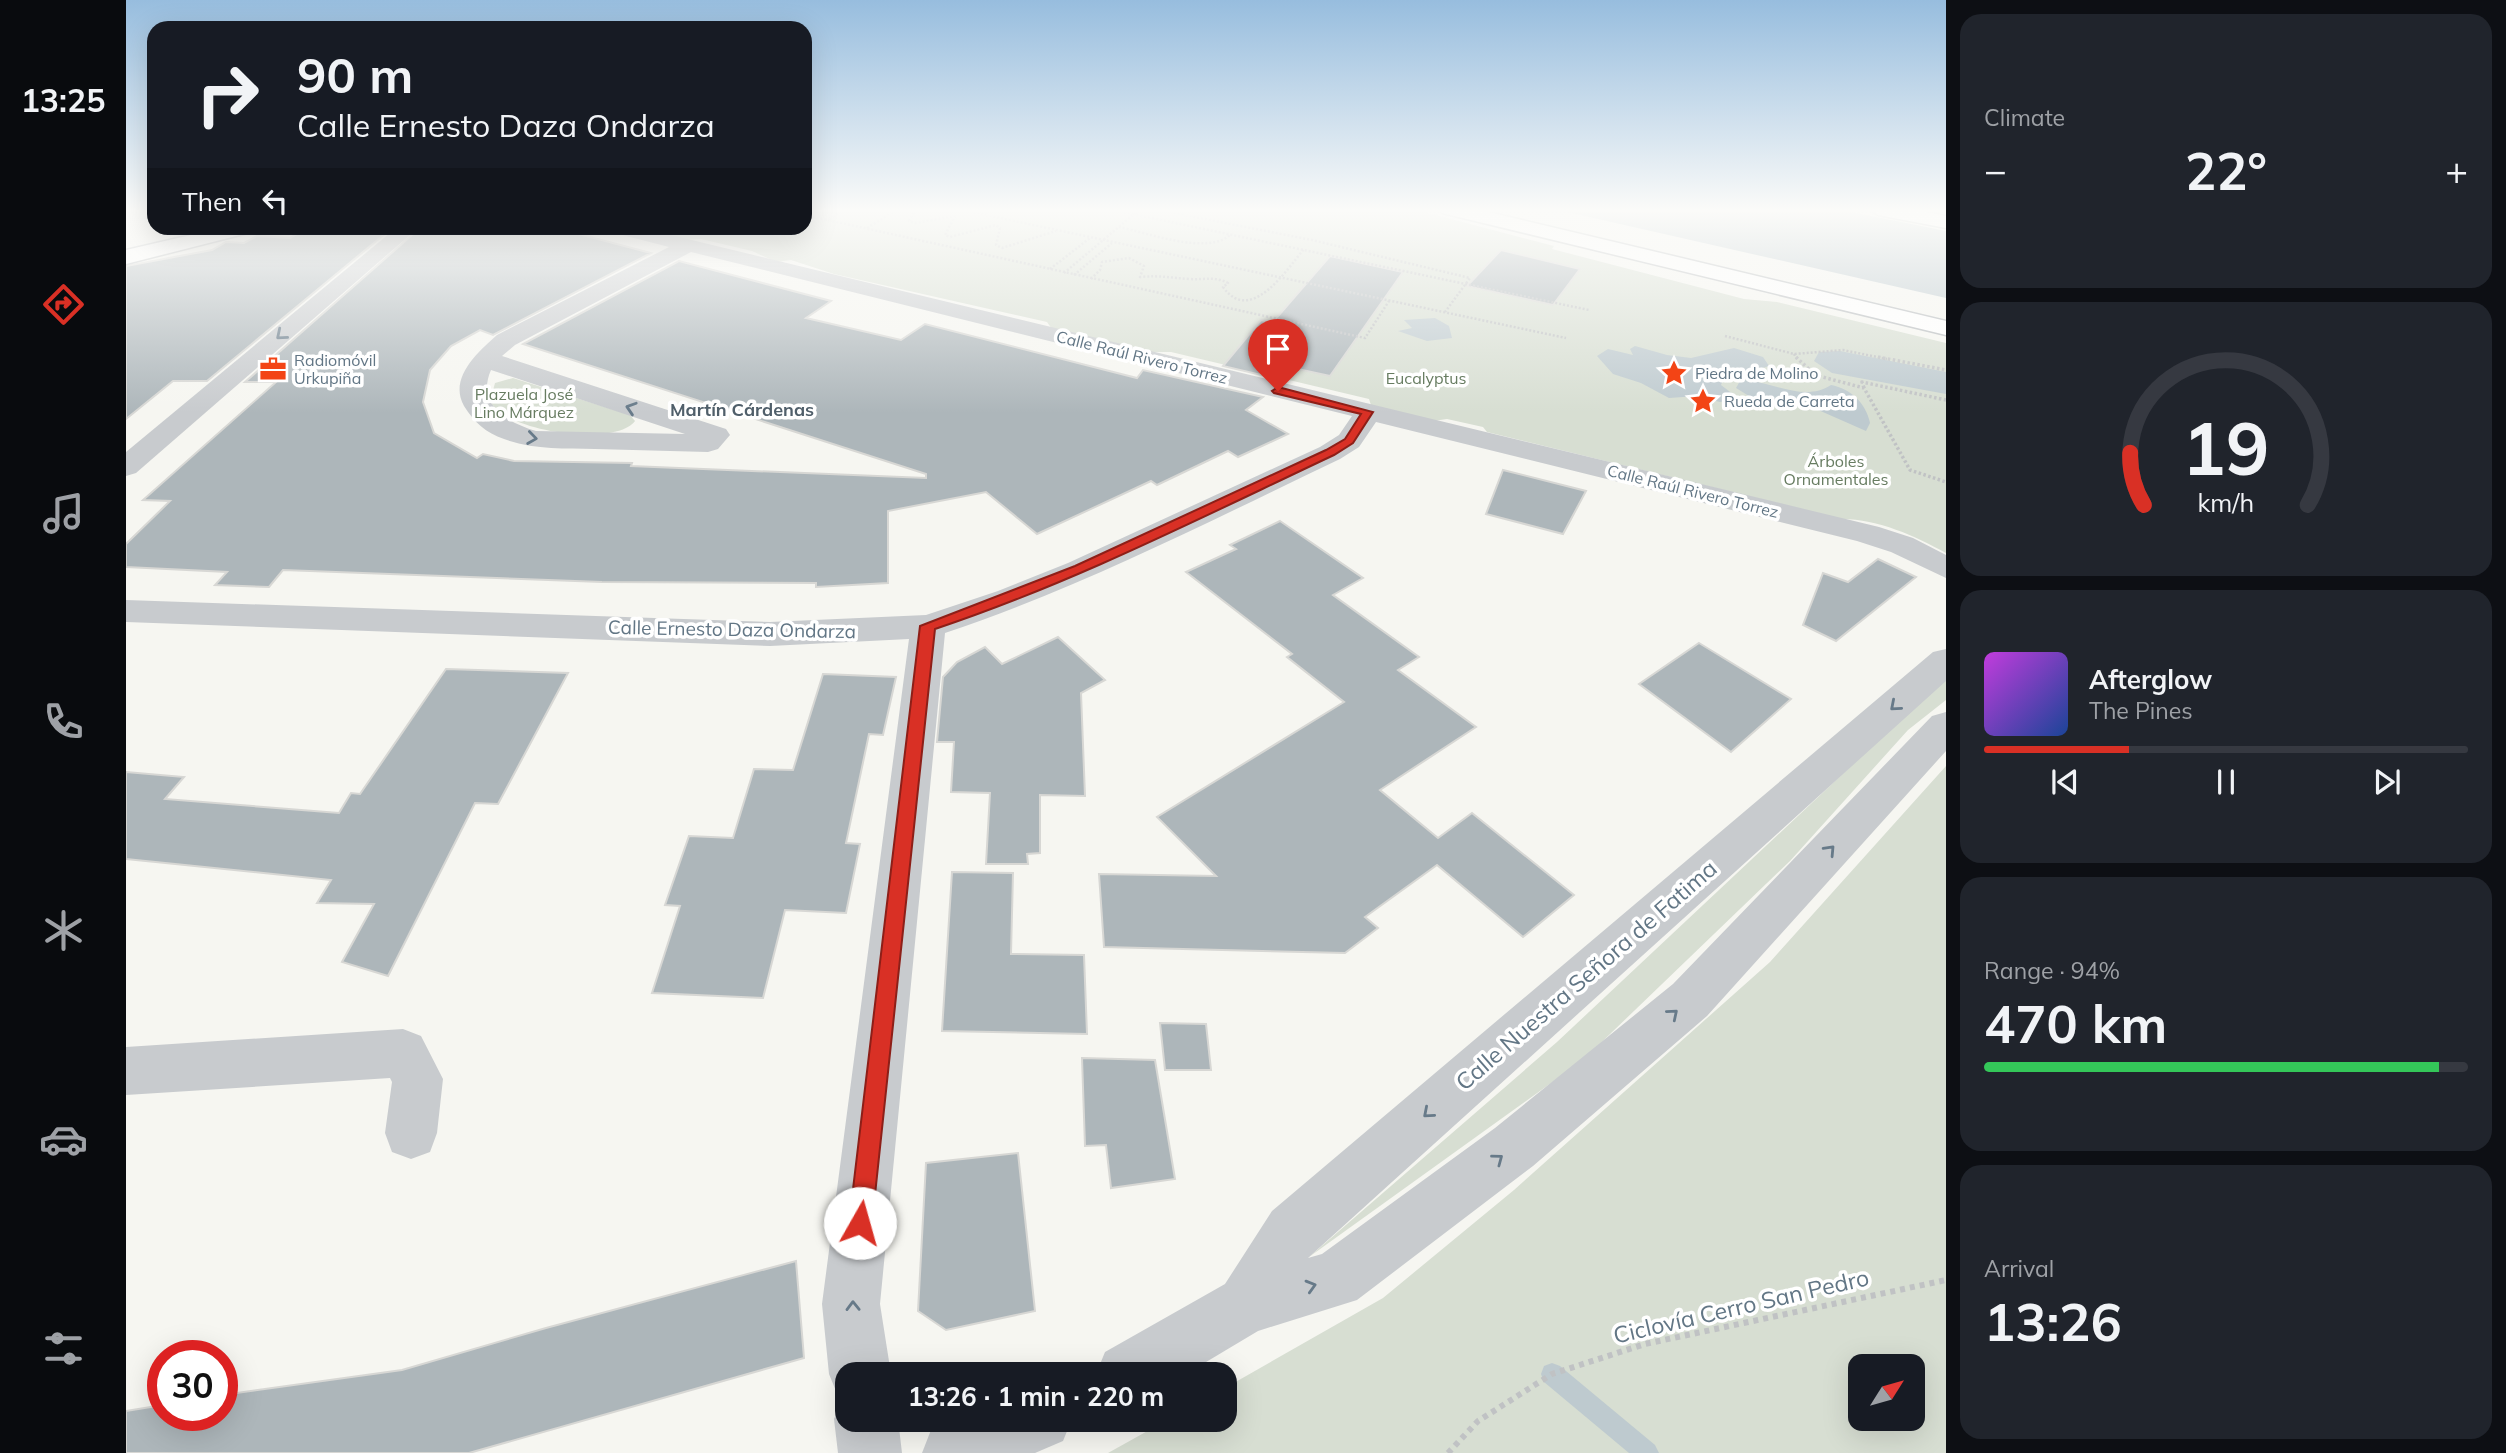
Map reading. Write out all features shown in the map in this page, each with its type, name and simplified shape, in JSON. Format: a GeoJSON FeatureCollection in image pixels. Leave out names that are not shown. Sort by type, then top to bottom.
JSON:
{"type":"FeatureCollection","features":[{"type":"Feature","properties":{"kind":"main road"},"geometry":{"type":"LineString","coordinates":[[1732,277],[1946,328]]}},
{"type":"Feature","properties":{"kind":"main road"},"geometry":{"type":"LineString","coordinates":[[1776,277],[1946,315]]}},
{"type":"Feature","properties":{"kind":"street"},"geometry":{"type":"LineString","coordinates":[[126,467],[350,277]]}},
{"type":"Feature","properties":{"kind":"street"},"geometry":{"type":"LineString","coordinates":[[485,359],[716,435],[708,443],[562,440],[513,434],[495,426],[480,414],[473,399],[474,381],[485,359],[506,340],[628,277]]}},
{"type":"Feature","properties":{"kind":"street","name":"Calle Raúl Rivero Torrez"},"geometry":{"type":"LineString","coordinates":[[813,277],[1868,534],[1902,545],[1946,568]]}},
{"type":"Feature","properties":{"kind":"street","name":"Calle Ernesto Daza Ondarza"},"geometry":{"type":"LineString","coordinates":[[126,611],[770,634],[928,626],[1010,599],[1069,575],[1330,453],[1349,441],[1368,412]]}},
{"type":"Feature","properties":{"kind":"street"},"geometry":{"type":"LineString","coordinates":[[858,1362],[851,1304],[928,626]]}},
{"type":"Feature","properties":{"kind":"street","name":"Calle Nuestra Señora de Fatima"},"geometry":{"type":"LineString","coordinates":[[1245,1305],[1292,1231],[1946,661]]}},
{"type":"Feature","properties":{"kind":"street","name":"Calle Nuestra Señora de Fatima"},"geometry":{"type":"LineString","coordinates":[[1148,1362],[1245,1305],[1336,1279],[1514,1147],[1690,999],[1946,726]]}},
{"type":"Feature","properties":{"kind":"street"},"geometry":{"type":"LineString","coordinates":[[126,1071],[403,1053],[418,1079],[411,1133]]}},
{"type":"Feature","properties":{"kind":"street"},"geometry":{"type":"LineString","coordinates":[[868,1432],[870,1453]]}},
{"type":"Feature","properties":{"kind":"street"},"geometry":{"type":"LineString","coordinates":[[954,1453],[1008,1432]]}},
{"type":"Feature","properties":{"kind":"path"},"geometry":{"type":"LineString","coordinates":[[1081,277],[1365,338],[1389,300]]}},
{"type":"Feature","properties":{"kind":"path"},"geometry":{"type":"LineString","coordinates":[[1178,277],[1189,279],[1216,277],[1228,283],[1223,287],[1226,292],[1244,299],[1264,296],[1280,277],[1566,338]]}},
{"type":"Feature","properties":{"kind":"path"},"geometry":{"type":"LineString","coordinates":[[1433,277],[1588,310]]}},
{"type":"Feature","properties":{"kind":"path"},"geometry":{"type":"LineString","coordinates":[[1445,312],[1470,278],[1465,277]]}},
{"type":"Feature","properties":{"kind":"path"},"geometry":{"type":"LineString","coordinates":[[1725,336],[1794,354],[1843,350],[1946,370]]}},
{"type":"Feature","properties":{"kind":"path"},"geometry":{"type":"LineString","coordinates":[[1794,354],[1804,371],[1864,388]]}},
{"type":"Feature","properties":{"kind":"path"},"geometry":{"type":"LineString","coordinates":[[1946,400],[1862,382],[1910,470],[1946,482]]}},
{"type":"Feature","properties":{"kind":"path","name":"Ciclovía Cerro San Pedro"},"geometry":{"type":"LineString","coordinates":[[1448,1453],[1478,1421],[1552,1374],[1645,1344],[1946,1280]]}},
{"type":"Feature","properties":{"kind":"green space"},"geometry":{"type":"Polygon","coordinates":[[[846,277],[1659,277],[1744,299],[1777,302],[1946,343],[1946,553],[1883,525],[1842,519],[1487,432],[1483,427],[1447,419],[1426,422],[1371,405],[1369,399],[1171,352],[1145,352],[1054,332],[1047,322],[846,277]]]}},
{"type":"Feature","properties":{"kind":"green space","name":"Plazuela José Lino Márquez"},"geometry":{"type":"Polygon","coordinates":[[[513,378],[630,415],[635,421],[624,429],[585,435],[561,433],[517,421],[500,412],[490,401],[495,383],[513,378]]]}},
{"type":"Feature","properties":{"kind":"green space"},"geometry":{"type":"Polygon","coordinates":[[[1946,677],[1946,700],[1908,730],[1790,861],[1583,1060],[1309,1257],[1557,1042],[1946,677]]]}},
{"type":"Feature","properties":{"kind":"green space"},"geometry":{"type":"Polygon","coordinates":[[[1946,766],[1946,1453],[1108,1453],[1146,1432],[1237,1432],[1237,1381],[1383,1298],[1514,1190],[1770,962],[1946,766]]]}},
{"type":"Feature","properties":{"kind":"shaded area"},"geometry":{"type":"Polygon","coordinates":[[[1853,277],[1946,277],[1946,298],[1853,277]]]}},
{"type":"Feature","properties":{"kind":"shaded area"},"geometry":{"type":"Polygon","coordinates":[[[1435,318],[1449,326],[1452,338],[1427,341],[1398,331],[1412,328],[1404,320],[1435,318]]]}},
{"type":"Feature","properties":{"kind":"shaded area"},"geometry":{"type":"Polygon","coordinates":[[[1635,346],[1691,358],[1734,348],[1763,357],[1769,366],[1723,380],[1721,385],[1734,395],[1733,401],[1720,402],[1697,396],[1669,398],[1641,383],[1613,374],[1597,356],[1608,349],[1633,355],[1630,349],[1635,346]]]}},
{"type":"Feature","properties":{"kind":"shaded area"},"geometry":{"type":"Polygon","coordinates":[[[1840,351],[1946,372],[1946,394],[1832,373],[1814,361],[1819,352],[1840,351]]]}},
{"type":"Feature","properties":{"kind":"shaded area"},"geometry":{"type":"Polygon","coordinates":[[[1740,381],[1800,392],[1821,390],[1831,385],[1838,387],[1861,403],[1870,423],[1866,431],[1816,409],[1757,401],[1736,388],[1740,381]]]}},
{"type":"Feature","properties":{"kind":"building"},"geometry":{"type":"Polygon","coordinates":[[[126,277],[333,277],[207,381],[173,381],[126,419],[126,277]]]}},
{"type":"Feature","properties":{"kind":"building"},"geometry":{"type":"Polygon","coordinates":[[[365,277],[605,277],[493,335],[480,330],[451,346],[430,370],[423,402],[434,433],[477,458],[483,454],[514,461],[632,463],[631,466],[926,478],[926,474],[523,344],[649,277],[739,277],[831,301],[806,318],[901,340],[925,324],[1137,378],[1143,370],[1263,397],[1246,410],[1288,434],[1238,457],[1228,451],[1157,485],[1151,481],[1037,534],[986,492],[888,511],[888,583],[816,587],[816,583],[602,582],[283,570],[269,587],[215,585],[227,572],[126,567],[126,544],[170,501],[143,500],[276,382],[245,382],[365,277]]]}},
{"type":"Feature","properties":{"kind":"building"},"geometry":{"type":"Polygon","coordinates":[[[1312,277],[1400,277],[1330,376],[1298,369],[1283,380],[1223,366],[1261,320],[1272,323],[1312,277]]]}},
{"type":"Feature","properties":{"kind":"building"},"geometry":{"type":"Polygon","coordinates":[[[1476,277],[1574,277],[1553,305],[1467,286],[1476,277]]]}},
{"type":"Feature","properties":{"kind":"building"},"geometry":{"type":"Polygon","coordinates":[[[1503,470],[1586,491],[1563,534],[1486,514],[1503,470]]]}},
{"type":"Feature","properties":{"kind":"building"},"geometry":{"type":"Polygon","coordinates":[[[1280,521],[1363,578],[1333,595],[1419,657],[1398,670],[1476,727],[1380,790],[1438,838],[1472,813],[1574,895],[1523,937],[1437,865],[1365,917],[1378,928],[1345,953],[1104,947],[1099,874],[1216,876],[1157,817],[1344,702],[1287,657],[1292,654],[1186,572],[1236,549],[1230,545],[1280,521]]]}},
{"type":"Feature","properties":{"kind":"building"},"geometry":{"type":"Polygon","coordinates":[[[1878,559],[1916,577],[1836,641],[1803,625],[1823,573],[1848,582],[1878,559]]]}},
{"type":"Feature","properties":{"kind":"building"},"geometry":{"type":"Polygon","coordinates":[[[1058,637],[1105,680],[1081,693],[1085,796],[1040,795],[1040,853],[1027,854],[1028,864],[986,864],[990,793],[951,792],[954,742],[937,742],[943,677],[957,662],[985,647],[1002,664],[1058,637]]]}},
{"type":"Feature","properties":{"kind":"building"},"geometry":{"type":"Polygon","coordinates":[[[1699,643],[1791,699],[1731,752],[1639,684],[1699,643]]]}},
{"type":"Feature","properties":{"kind":"building"},"geometry":{"type":"Polygon","coordinates":[[[446,669],[568,673],[498,804],[475,803],[388,976],[342,962],[374,904],[317,903],[331,880],[126,859],[126,772],[184,777],[165,799],[339,813],[351,793],[360,794],[446,669]]]}},
{"type":"Feature","properties":{"kind":"building"},"geometry":{"type":"Polygon","coordinates":[[[823,674],[896,677],[883,735],[869,734],[846,843],[860,844],[846,913],[785,910],[763,998],[652,993],[680,906],[665,905],[689,836],[733,838],[754,769],[793,770],[823,674]]]}},
{"type":"Feature","properties":{"kind":"building"},"geometry":{"type":"Polygon","coordinates":[[[952,872],[1013,873],[1011,954],[1084,955],[1087,1034],[942,1031],[952,872]]]}},
{"type":"Feature","properties":{"kind":"building"},"geometry":{"type":"Polygon","coordinates":[[[1160,1023],[1206,1024],[1211,1070],[1165,1070],[1160,1023]]]}},
{"type":"Feature","properties":{"kind":"building"},"geometry":{"type":"Polygon","coordinates":[[[1082,1058],[1155,1060],[1175,1179],[1111,1188],[1106,1145],[1085,1146],[1082,1058]]]}},
{"type":"Feature","properties":{"kind":"building"},"geometry":{"type":"Polygon","coordinates":[[[1018,1153],[1035,1311],[946,1330],[918,1311],[926,1163],[1018,1153]]]}},
{"type":"Feature","properties":{"kind":"building"},"geometry":{"type":"Polygon","coordinates":[[[796,1261],[804,1358],[469,1453],[126,1453],[126,1411],[147,1408],[147,1431],[238,1431],[238,1393],[402,1370],[796,1261]]]}},
{"type":"Feature","properties":{"kind":"waterway"},"geometry":{"type":"LineString","coordinates":[[1552,1374],[1647,1453]]}},
{"type":"Feature","properties":{"kind":"place","name":"Radiomóvil Urkupiña"},"geometry":{"type":"Point","coordinates":[273,369]}},
{"type":"Feature","properties":{"kind":"place","name":"Piedra de Molino"},"geometry":{"type":"Point","coordinates":[1674,373]}},
{"type":"Feature","properties":{"kind":"place","name":"Rueda de Carreta"},"geometry":{"type":"Point","coordinates":[1703,401]}},
{"type":"Feature","properties":{"kind":"district","name":"Martín Cárdenas"},"geometry":{"type":"Point","coordinates":[742,409]}},
{"type":"Feature","properties":{"kind":"route"},"geometry":{"type":"LineString","coordinates":[[860,1223],[928,626],[1010,599],[1080,569],[1330,453],[1349,441],[1368,412],[1278,391]]}},
{"type":"Feature","properties":{"kind":"park label","name":"Eucalyptus"},"geometry":{"type":"Point","coordinates":[1426,378]}},
{"type":"Feature","properties":{"kind":"park label","name":"Árboles Ornamentales"},"geometry":{"type":"Point","coordinates":[1836,470]}}]}
